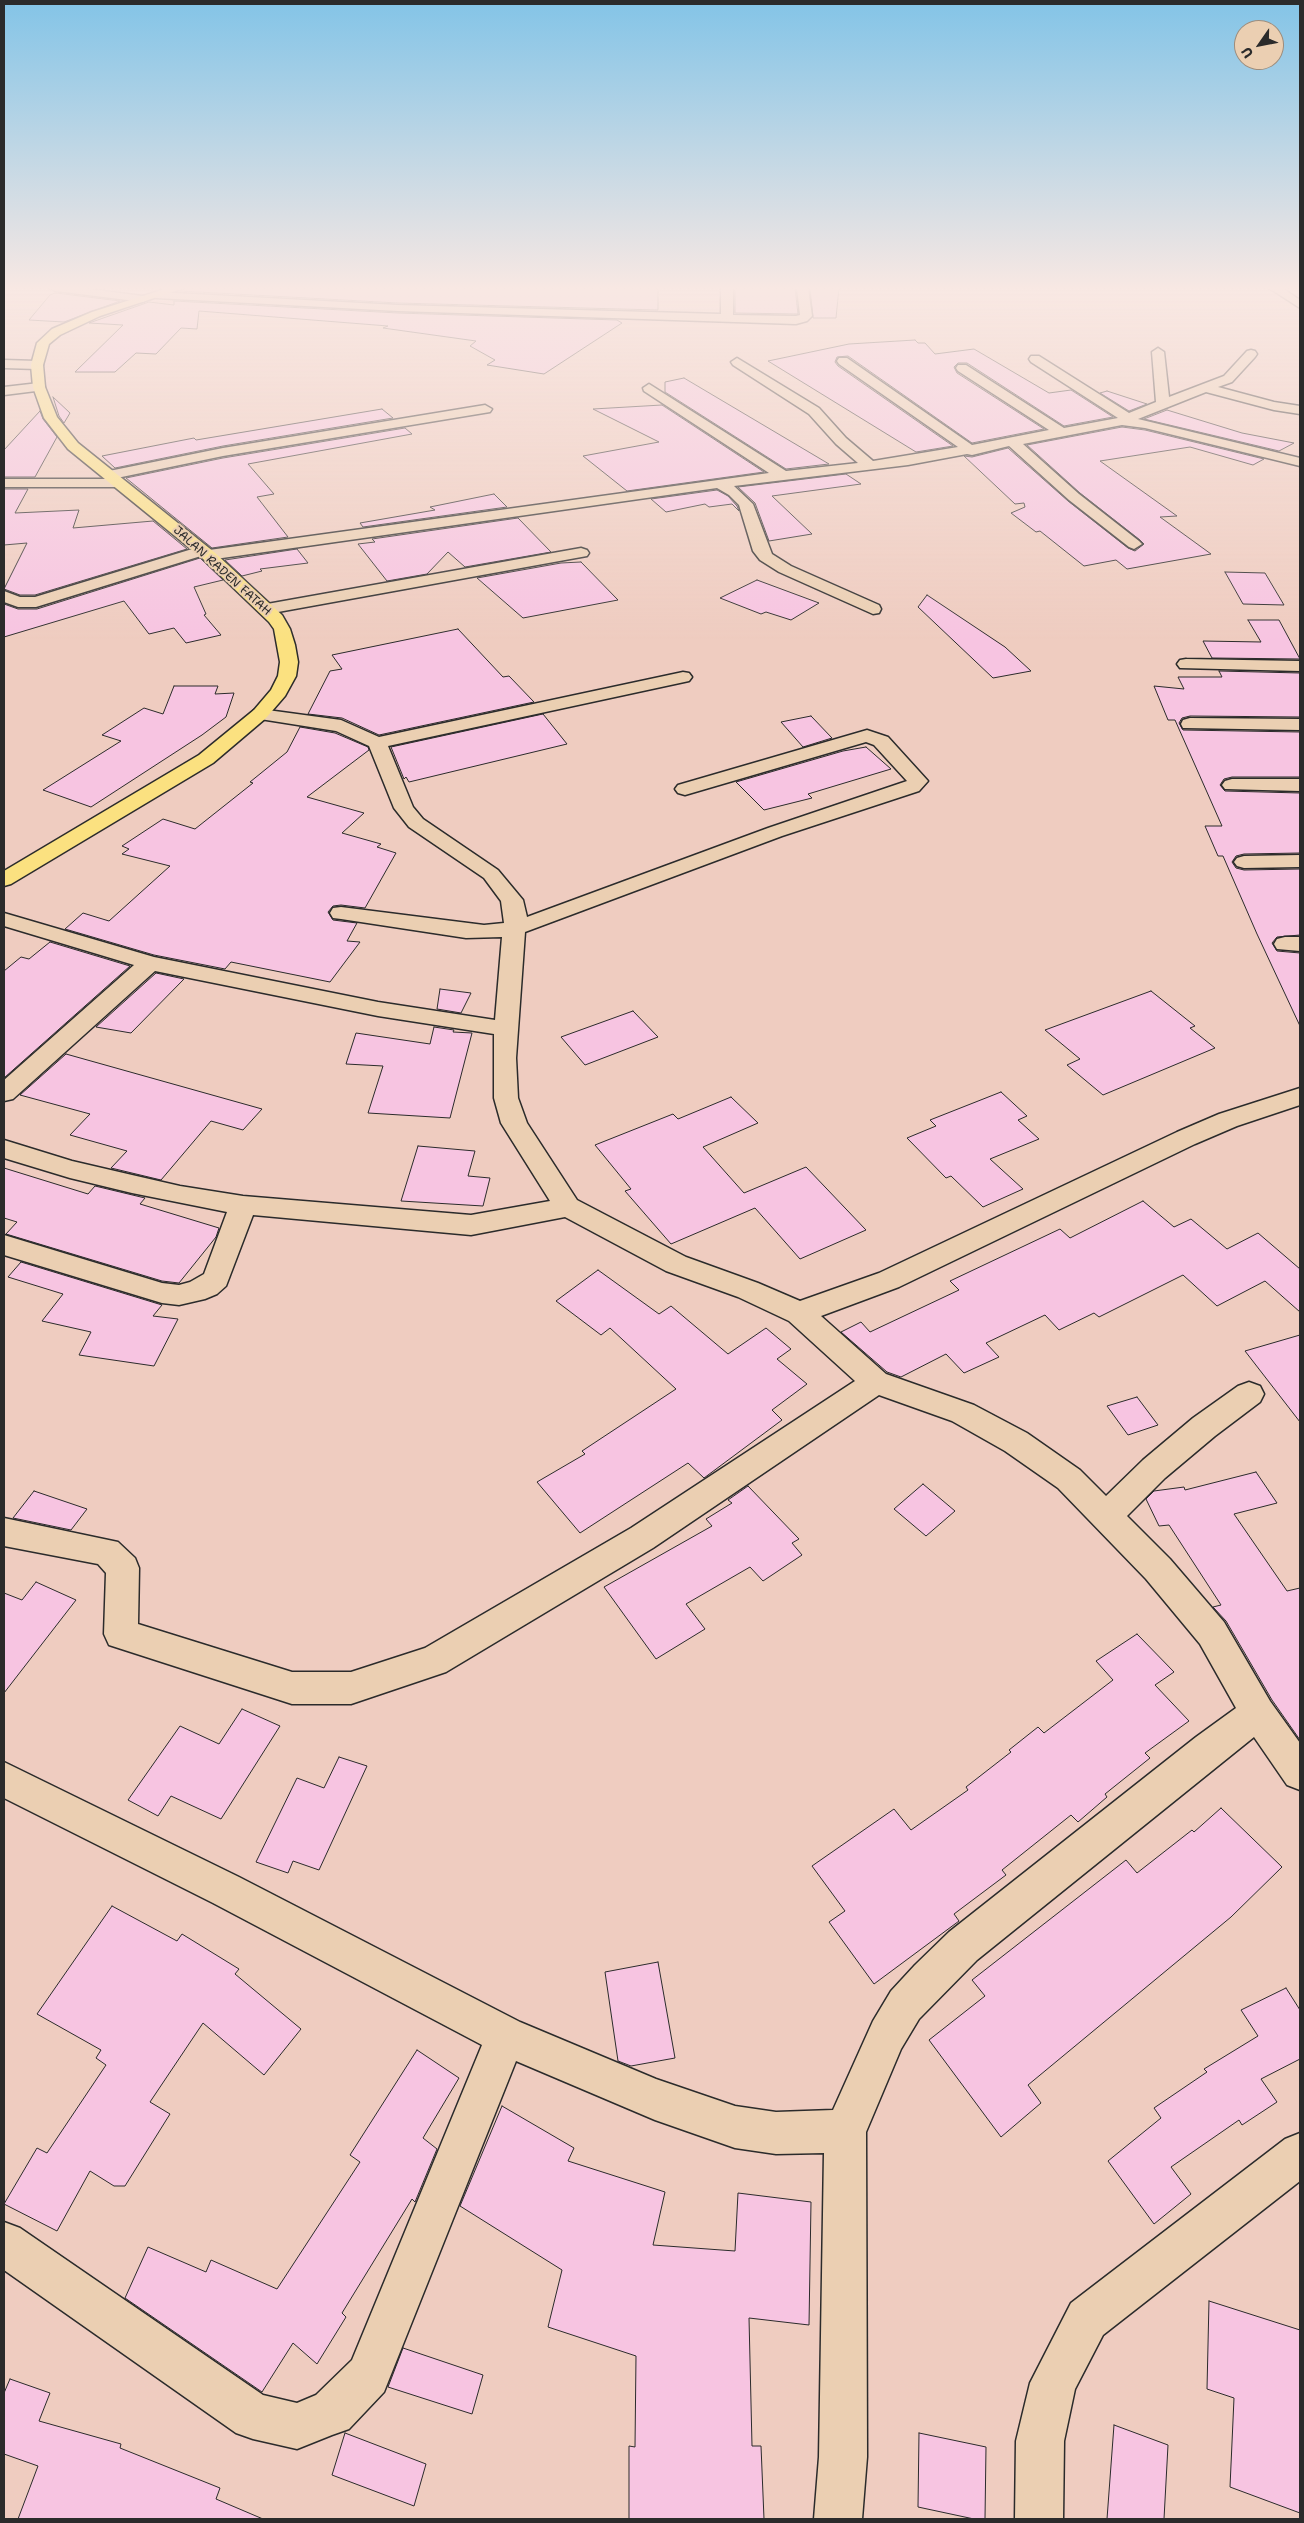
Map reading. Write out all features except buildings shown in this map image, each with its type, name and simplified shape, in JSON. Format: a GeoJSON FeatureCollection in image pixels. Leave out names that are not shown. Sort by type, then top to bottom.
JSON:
{"type":"FeatureCollection","features":[{"type":"Feature","properties":{"kind":"highway","name":"JALAN RADEN FATAH"},"geometry":{"type":"LineString","coordinates":[[4,880],[198,765],[260,714],[278,692],[287,676],[288,662],[282,629],[267,609],[205,553],[63,435],[47,406]]}},
{"type":"Feature","properties":{"kind":"street"},"geometry":{"type":"LineString","coordinates":[[676,406],[782,475]]}},
{"type":"Feature","properties":{"kind":"street"},"geometry":{"type":"LineString","coordinates":[[806,406],[814,411],[841,441],[872,466]]}},
{"type":"Feature","properties":{"kind":"street"},"geometry":{"type":"LineString","coordinates":[[907,406],[972,451]]}},
{"type":"Feature","properties":{"kind":"street"},"geometry":{"type":"LineString","coordinates":[[1020,406],[1061,432]]}},
{"type":"Feature","properties":{"kind":"street"},"geometry":{"type":"LineString","coordinates":[[1109,406],[1130,419],[1300,462]]}},
{"type":"Feature","properties":{"kind":"street"},"geometry":{"type":"LineString","coordinates":[[4,596],[18,602],[36,602],[205,553],[719,483],[872,466],[972,451],[1130,419],[1159,406]]}},
{"type":"Feature","properties":{"kind":"street"},"geometry":{"type":"LineString","coordinates":[[1273,406],[1300,410]]}},
{"type":"Feature","properties":{"kind":"street"},"geometry":{"type":"LineString","coordinates":[[4,484],[114,479],[223,452],[485,409]]}},
{"type":"Feature","properties":{"kind":"street"},"geometry":{"type":"LineString","coordinates":[[1013,442],[1059,484],[1134,544]]}},
{"type":"Feature","properties":{"kind":"street"},"geometry":{"type":"LineString","coordinates":[[719,483],[734,492],[746,504],[761,551],[766,557],[785,570],[873,609]]}},
{"type":"Feature","properties":{"kind":"street"},"geometry":{"type":"LineString","coordinates":[[267,609],[581,553]]}},
{"type":"Feature","properties":{"kind":"street"},"geometry":{"type":"LineString","coordinates":[[1186,664],[1300,666]]}},
{"type":"Feature","properties":{"kind":"street"},"geometry":{"type":"LineString","coordinates":[[260,714],[341,726],[377,743],[683,677]]}},
{"type":"Feature","properties":{"kind":"street"},"geometry":{"type":"LineString","coordinates":[[1190,724],[1300,725]]}},
{"type":"Feature","properties":{"kind":"street"},"geometry":{"type":"LineString","coordinates":[[341,913],[466,931],[484,932],[514,929],[775,832],[912,787],[918,781],[881,741],[867,736],[685,789]]}},
{"type":"Feature","properties":{"kind":"street"},"geometry":{"type":"LineString","coordinates":[[377,743],[404,808],[428,834],[492,874],[512,900],[516,917],[504,1058],[506,1098],[514,1124],[542,1172],[568,1207],[676,1264],[748,1290],[799,1313],[876,1382],[963,1413],[1016,1442],[1069,1479],[1107,1515],[1158,1569],[1212,1633],[1258,1713],[1300,1772]]}},
{"type":"Feature","properties":{"kind":"street"},"geometry":{"type":"LineString","coordinates":[[1232,785],[1300,785]]}},
{"type":"Feature","properties":{"kind":"street"},"geometry":{"type":"LineString","coordinates":[[1244,862],[1300,862]]}},
{"type":"Feature","properties":{"kind":"street"},"geometry":{"type":"LineString","coordinates":[[4,919],[150,963],[359,1006],[507,1029]]}},
{"type":"Feature","properties":{"kind":"street"},"geometry":{"type":"LineString","coordinates":[[4,1093],[150,963]]}},
{"type":"Feature","properties":{"kind":"street"},"geometry":{"type":"LineString","coordinates":[[799,1313],[889,1280],[1186,1138],[1228,1120],[1300,1096]]}},
{"type":"Feature","properties":{"kind":"street"},"geometry":{"type":"LineString","coordinates":[[4,1149],[70,1169],[180,1196],[243,1205],[471,1225],[568,1207]]}},
{"type":"Feature","properties":{"kind":"street"},"geometry":{"type":"LineString","coordinates":[[4,1245],[162,1293],[179,1295],[195,1292],[207,1287],[216,1279],[243,1205]]}},
{"type":"Feature","properties":{"kind":"street"},"geometry":{"type":"LineString","coordinates":[[4,1532],[107,1552],[123,1568],[121,1634],[292,1688],[350,1688],[434,1661],[642,1538],[876,1382]]}},
{"type":"Feature","properties":{"kind":"street"},"geometry":{"type":"LineString","coordinates":[[1107,1515],[1161,1463],[1204,1427],[1249,1394]]}},
{"type":"Feature","properties":{"kind":"street"},"geometry":{"type":"LineString","coordinates":[[838,2519],[843,2457],[845,2131],[887,2035],[905,2005],[929,1978],[979,1934],[1209,1749],[1258,1713]]}},
{"type":"Feature","properties":{"kind":"street"},"geometry":{"type":"LineString","coordinates":[[4,1779],[226,1890],[506,2036],[655,2099],[735,2126],[776,2133],[845,2131]]}},
{"type":"Feature","properties":{"kind":"street"},"geometry":{"type":"LineString","coordinates":[[4,2244],[253,2416],[297,2426],[332,2412],[368,2376],[506,2036]]}},
{"type":"Feature","properties":{"kind":"street"},"geometry":{"type":"LineString","coordinates":[[1039,2519],[1040,2441],[1053,2383],[1087,2319],[1300,2154]]}}]}
